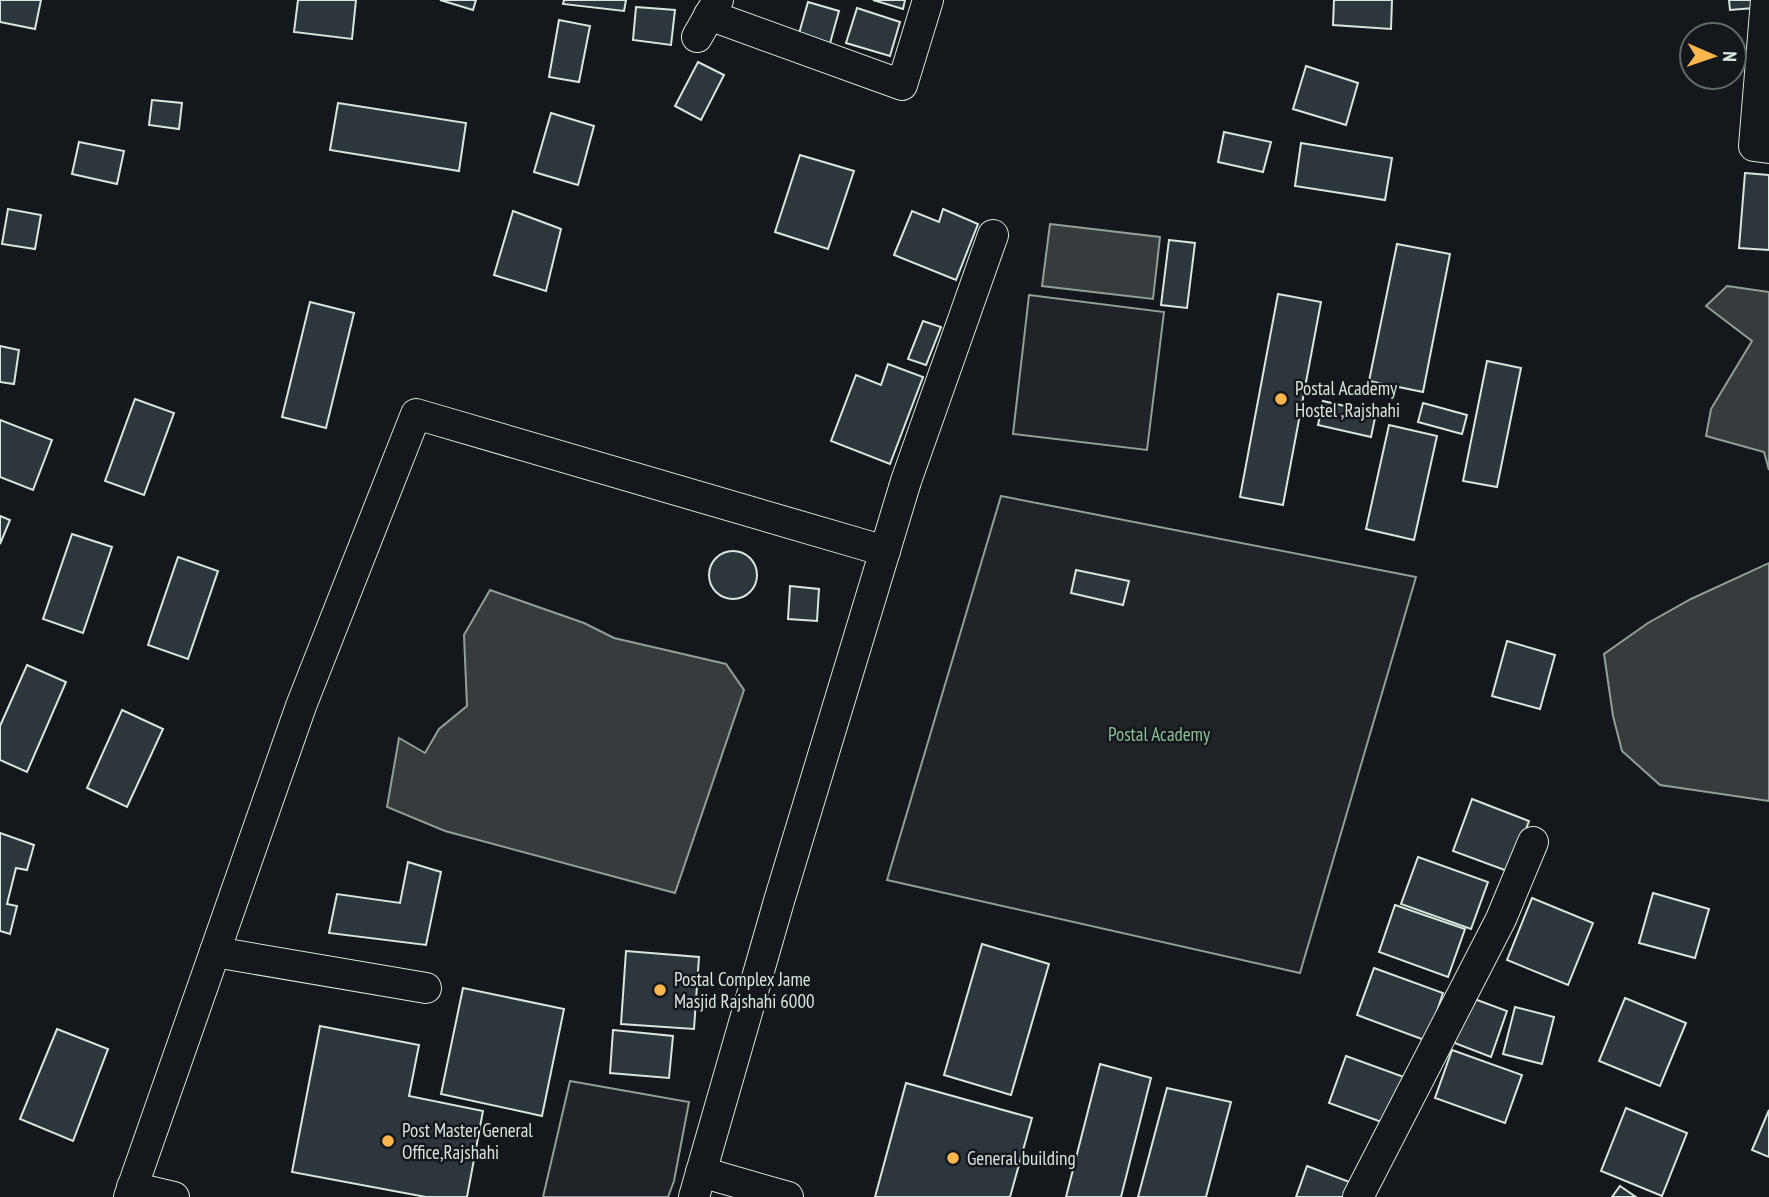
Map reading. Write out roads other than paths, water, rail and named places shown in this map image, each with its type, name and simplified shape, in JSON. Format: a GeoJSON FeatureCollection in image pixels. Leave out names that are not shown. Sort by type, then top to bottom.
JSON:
{"type":"FeatureCollection","features":[{"type":"Feature","properties":{"kind":"street"},"geometry":{"type":"LineString","coordinates":[[708,17],[902,85],[928,0]]}},
{"type":"Feature","properties":{"kind":"street"},"geometry":{"type":"LineString","coordinates":[[1766,0],[1754,146],[1769,148]]}},
{"type":"Feature","properties":{"kind":"street"},"geometry":{"type":"LineString","coordinates":[[788,1197],[698,1185],[779,901],[906,481],[993,236]]}},
{"type":"Feature","properties":{"kind":"street"},"geometry":{"type":"LineString","coordinates":[[174,1197],[130,1192],[301,706],[416,414],[885,551]]}},
{"type":"Feature","properties":{"kind":"street"},"geometry":{"type":"LineString","coordinates":[[1358,1197],[1501,919],[1534,842]]}},
{"type":"Feature","properties":{"kind":"street"},"geometry":{"type":"LineString","coordinates":[[215,951],[426,988]]}},
{"type":"Feature","properties":{"kind":"place","name":"Postal Academy Hostel ,Rajshahi"},"geometry":{"type":"Point","coordinates":[1281,399]}},
{"type":"Feature","properties":{"kind":"place","name":"Postal Complex Jame Masjid Rajshahi 6000"},"geometry":{"type":"Point","coordinates":[660,990]}},
{"type":"Feature","properties":{"kind":"place","name":"Post Master General Office,Rajshahi"},"geometry":{"type":"Point","coordinates":[388,1141]}},
{"type":"Feature","properties":{"kind":"place","name":"General building"},"geometry":{"type":"Point","coordinates":[953,1158]}},
{"type":"Feature","properties":{"kind":"park label","name":"Postal Academy"},"geometry":{"type":"Point","coordinates":[1159,734]}}]}
